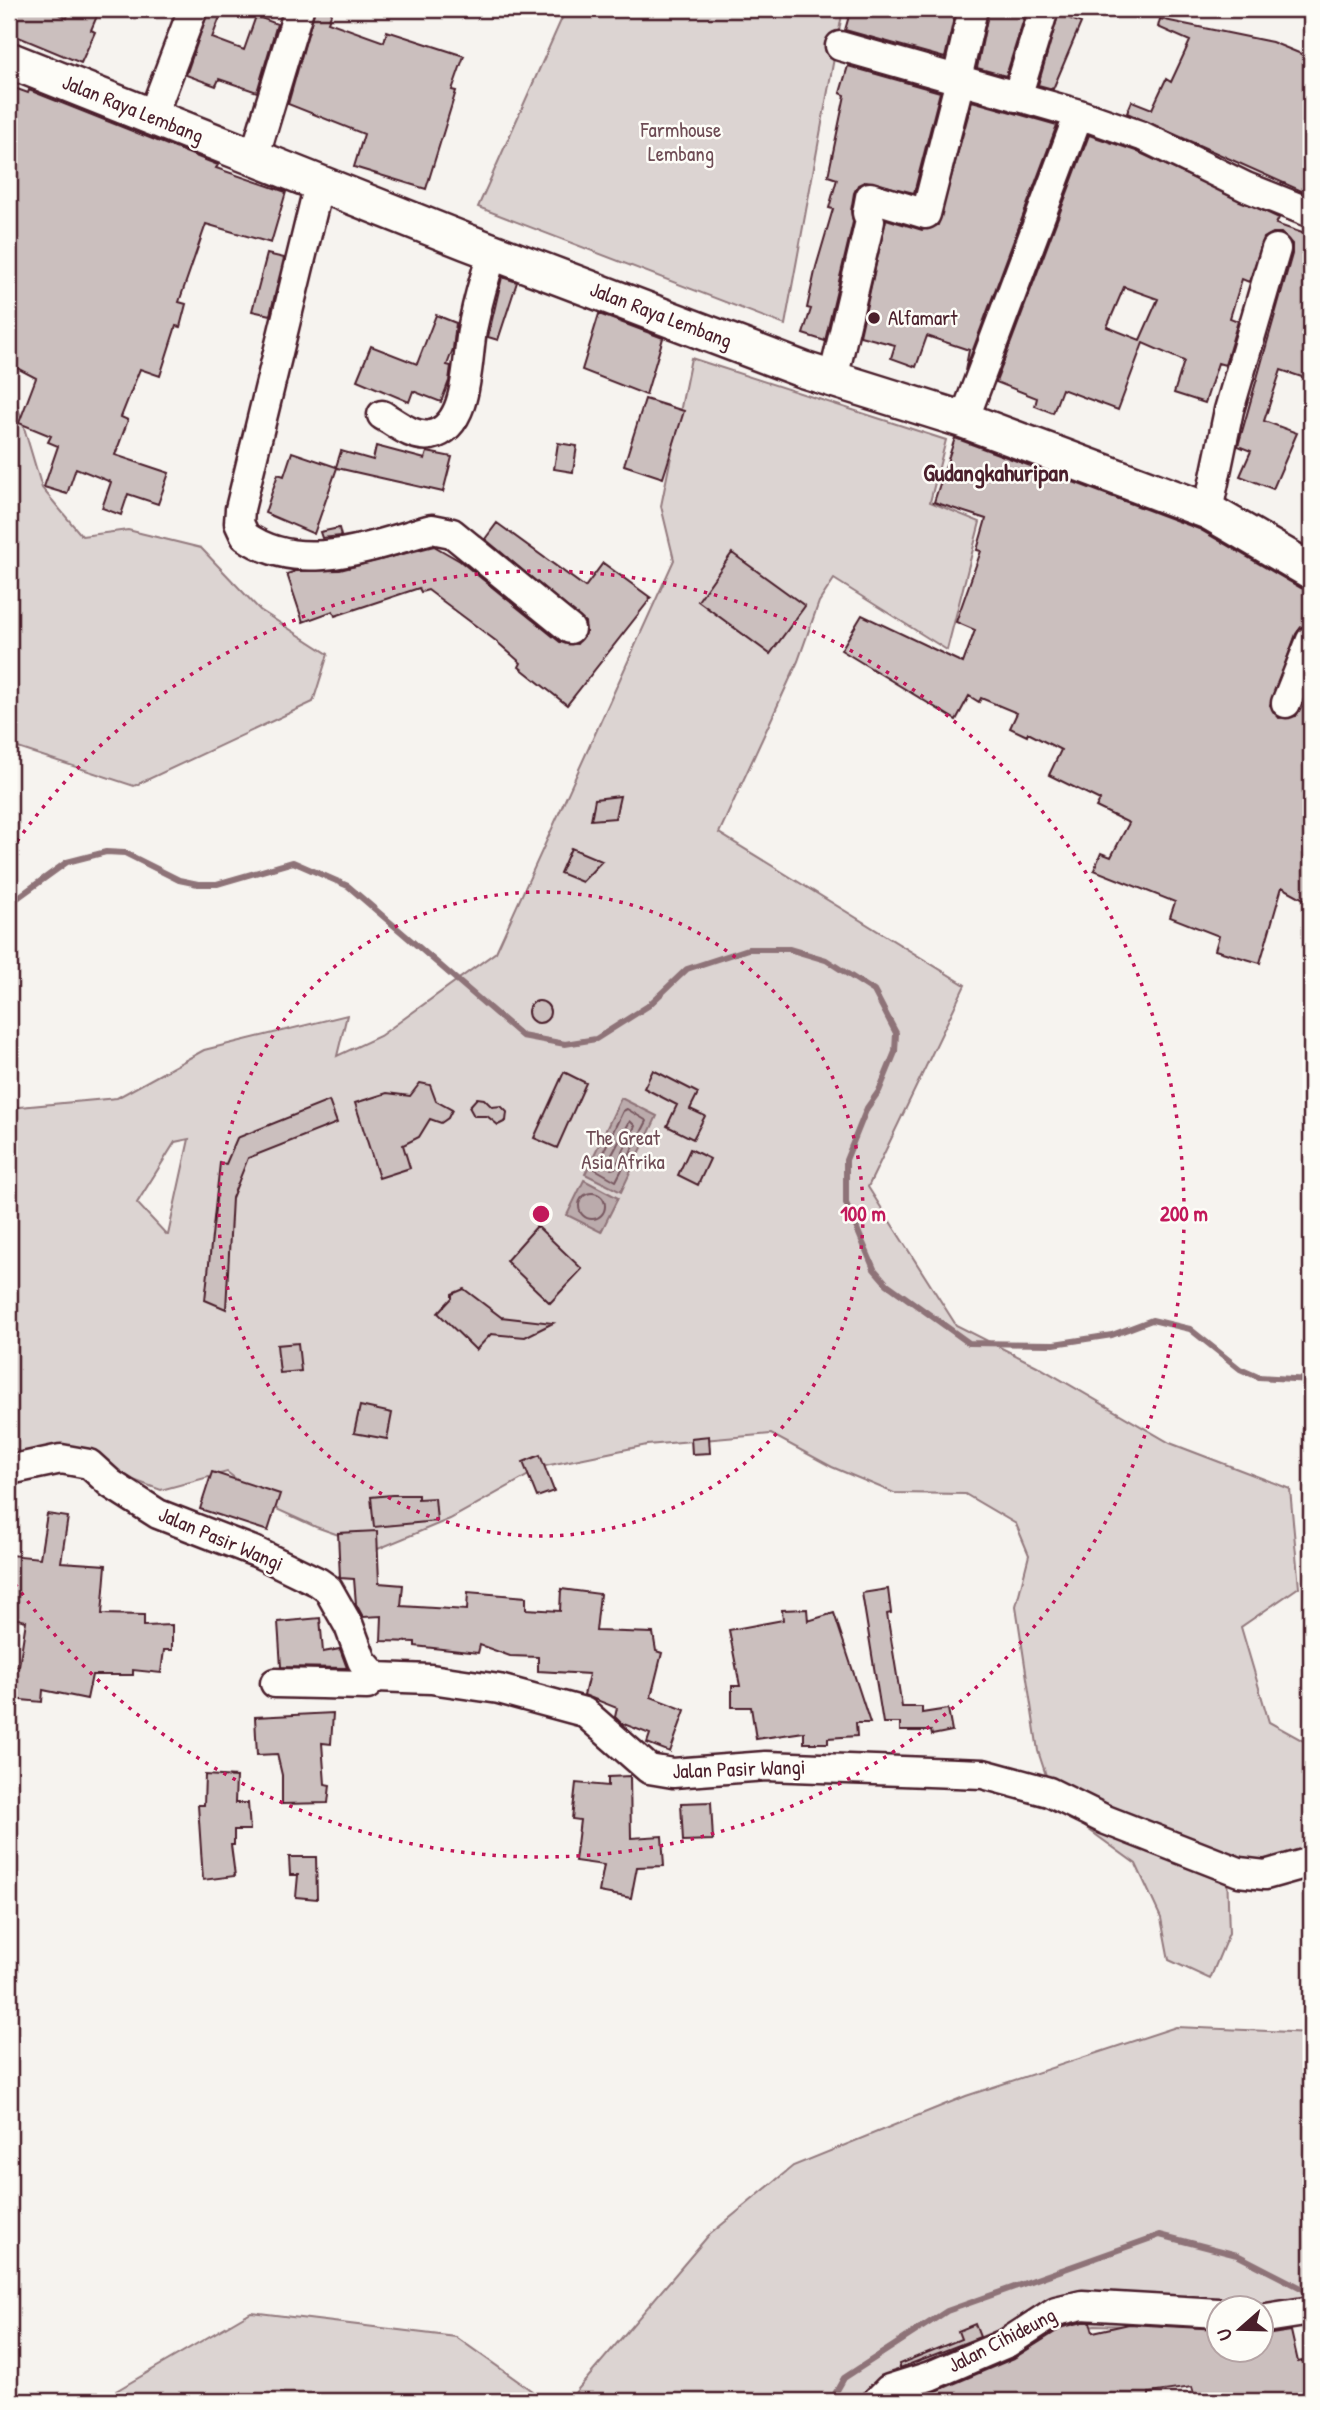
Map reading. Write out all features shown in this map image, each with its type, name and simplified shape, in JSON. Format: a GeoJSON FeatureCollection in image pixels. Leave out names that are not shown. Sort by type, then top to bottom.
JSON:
{"type":"FeatureCollection","features":[{"type":"Feature","properties":{"kind":"main road","name":"Jalan Raya Lembang"},"geometry":{"type":"LineString","coordinates":[[9,60],[493,252],[833,379],[964,420],[1208,511],[1311,570]]}},
{"type":"Feature","properties":{"kind":"street"},"geometry":{"type":"LineString","coordinates":[[152,117],[193,9]]}},
{"type":"Feature","properties":{"kind":"street"},"geometry":{"type":"LineString","coordinates":[[254,158],[299,9]]}},
{"type":"Feature","properties":{"kind":"street"},"geometry":{"type":"LineString","coordinates":[[833,379],[870,221],[867,213],[870,197],[926,214],[973,9]]}},
{"type":"Feature","properties":{"kind":"street"},"geometry":{"type":"LineString","coordinates":[[1017,97],[1044,9]]}},
{"type":"Feature","properties":{"kind":"street"},"geometry":{"type":"LineString","coordinates":[[840,46],[1079,114],[1142,136],[1246,187],[1309,205]]}},
{"type":"Feature","properties":{"kind":"street"},"geometry":{"type":"LineString","coordinates":[[964,420],[1079,114]]}},
{"type":"Feature","properties":{"kind":"street"},"geometry":{"type":"LineString","coordinates":[[319,184],[240,509],[239,523],[245,536],[281,552],[306,556],[332,555],[432,529],[443,530],[452,533],[570,629]]}},
{"type":"Feature","properties":{"kind":"street"},"geometry":{"type":"LineString","coordinates":[[1208,511],[1229,410],[1276,249]]}},
{"type":"Feature","properties":{"kind":"street"},"geometry":{"type":"LineString","coordinates":[[382,415],[417,436],[432,435],[451,424],[458,409],[472,326],[493,252]]}},
{"type":"Feature","properties":{"kind":"street"},"geometry":{"type":"LineString","coordinates":[[1286,703],[1311,640]]}},
{"type":"Feature","properties":{"kind":"street","name":"Jalan Pasir Wangi"},"geometry":{"type":"LineString","coordinates":[[9,1470],[61,1459],[89,1464],[111,1484],[158,1514],[256,1552],[318,1582],[330,1592],[349,1626],[362,1661],[376,1677],[431,1679],[499,1689],[584,1712],[649,1769],[673,1773],[766,1766],[983,1774],[1049,1793],[1106,1820],[1239,1872],[1265,1875],[1311,1862]]}},
{"type":"Feature","properties":{"kind":"street"},"geometry":{"type":"LineString","coordinates":[[275,1683],[366,1685],[376,1677]]}},
{"type":"Feature","properties":{"kind":"street","name":"Jalan Cihideung"},"geometry":{"type":"LineString","coordinates":[[886,2398],[1007,2343],[1056,2311],[1082,2305],[1204,2313]]}},
{"type":"Feature","properties":{"kind":"street"},"geometry":{"type":"LineString","coordinates":[[1274,2317],[1311,2311]]}},
{"type":"Feature","properties":{"kind":"green space","name":"Farmhouse Lembang"},"geometry":{"type":"Polygon","coordinates":[[[566,9],[843,9],[785,325],[478,207],[566,9]]]}},
{"type":"Feature","properties":{"kind":"green space","name":"The Great Asia Afrika"},"geometry":{"type":"Polygon","coordinates":[[[691,358],[946,440],[930,502],[980,522],[947,650],[834,579],[819,602],[798,661],[719,833],[965,985],[868,1187],[956,1325],[1037,1366],[1170,1443],[1290,1489],[1299,1587],[1241,1627],[1269,1722],[1311,1745],[1311,1867],[1269,1858],[1227,1871],[1229,1933],[1210,1979],[1169,1960],[1161,1918],[1136,1864],[1056,1806],[1038,1751],[1016,1606],[1029,1555],[1016,1524],[965,1494],[894,1493],[832,1467],[771,1434],[647,1445],[545,1466],[450,1519],[378,1549],[316,1527],[272,1507],[227,1472],[161,1490],[114,1473],[36,1463],[9,1445],[9,1108],[117,1098],[204,1050],[347,1015],[337,1056],[380,1036],[496,952],[674,560],[661,506],[691,358]],[[189,1139],[175,1142],[137,1203],[168,1235],[189,1139]]]}},
{"type":"Feature","properties":{"kind":"green space"},"geometry":{"type":"Polygon","coordinates":[[[9,377],[42,488],[82,536],[128,530],[201,548],[260,610],[328,654],[313,702],[134,786],[9,745],[9,377]]]}},
{"type":"Feature","properties":{"kind":"green space"},"geometry":{"type":"Polygon","coordinates":[[[1176,2027],[1311,2033],[1311,2302],[1274,2306],[1274,2294],[1204,2294],[1204,2329],[1095,2325],[985,2344],[912,2401],[568,2401],[708,2236],[793,2166],[966,2096],[1176,2027]]]}},
{"type":"Feature","properties":{"kind":"green space"},"geometry":{"type":"Polygon","coordinates":[[[251,2312],[456,2337],[546,2401],[117,2401],[116,2391],[251,2312]]]}},
{"type":"Feature","properties":{"kind":"water"},"geometry":{"type":"Polygon","coordinates":[[[621,1098],[657,1116],[621,1192],[585,1174],[621,1098]]]}},
{"type":"Feature","properties":{"kind":"water"},"geometry":{"type":"Polygon","coordinates":[[[584,1180],[618,1198],[601,1232],[567,1215],[584,1180]]]}},
{"type":"Feature","properties":{"kind":"building"},"geometry":{"type":"Polygon","coordinates":[[[9,9],[47,9],[67,18],[70,9],[100,9],[91,30],[95,32],[81,63],[16,36],[17,33],[9,29],[9,9]]]}},
{"type":"Feature","properties":{"kind":"building"},"geometry":{"type":"Polygon","coordinates":[[[209,9],[223,9],[212,38],[244,50],[256,16],[277,24],[257,92],[219,79],[216,86],[186,75],[209,9]]]}},
{"type":"Feature","properties":{"kind":"building"},"geometry":{"type":"Polygon","coordinates":[[[315,9],[333,9],[328,22],[384,42],[387,31],[464,56],[452,90],[456,91],[426,189],[354,167],[364,134],[288,104],[315,9]]]}},
{"type":"Feature","properties":{"kind":"building"},"geometry":{"type":"Polygon","coordinates":[[[851,9],[956,9],[945,58],[845,30],[851,9]]]}},
{"type":"Feature","properties":{"kind":"building"},"geometry":{"type":"Polygon","coordinates":[[[989,9],[1027,9],[1006,76],[977,68],[989,9]]]}},
{"type":"Feature","properties":{"kind":"building"},"geometry":{"type":"Polygon","coordinates":[[[1060,9],[1069,9],[1066,17],[1081,23],[1053,89],[1038,85],[1060,9]]]}},
{"type":"Feature","properties":{"kind":"building"},"geometry":{"type":"Polygon","coordinates":[[[1160,19],[1272,42],[1311,58],[1311,178],[1306,193],[1127,113],[1132,101],[1152,109],[1166,79],[1171,82],[1190,41],[1158,27],[1160,19]]]}},
{"type":"Feature","properties":{"kind":"building"},"geometry":{"type":"Polygon","coordinates":[[[848,66],[940,92],[914,193],[866,181],[858,185],[854,193],[851,211],[853,222],[825,341],[803,334],[811,309],[807,308],[816,267],[833,209],[829,208],[837,179],[828,176],[845,95],[840,93],[848,66]]]}},
{"type":"Feature","properties":{"kind":"building"},"geometry":{"type":"Polygon","coordinates":[[[9,86],[28,93],[29,90],[218,165],[216,168],[286,192],[271,243],[206,224],[179,302],[186,304],[180,327],[176,326],[160,376],[140,369],[121,417],[128,420],[115,455],[169,473],[158,504],[128,494],[121,515],[102,508],[111,482],[76,468],[67,494],[44,487],[58,446],[48,442],[51,436],[19,423],[36,378],[9,364],[9,86]]]}},
{"type":"Feature","properties":{"kind":"building"},"geometry":{"type":"Polygon","coordinates":[[[972,101],[1057,125],[965,371],[969,350],[927,336],[916,367],[891,358],[895,345],[860,336],[886,219],[922,230],[938,225],[972,101]]]}},
{"type":"Feature","properties":{"kind":"building"},"geometry":{"type":"Polygon","coordinates":[[[1089,135],[1136,151],[1279,218],[1276,224],[1311,236],[1311,380],[1281,370],[1264,421],[1297,433],[1273,489],[1240,476],[1251,451],[1238,446],[1292,254],[1292,244],[1281,233],[1273,233],[1264,238],[1249,282],[1242,279],[1230,318],[1238,321],[1225,365],[1218,363],[1205,403],[1174,393],[1184,361],[1143,343],[1118,410],[1062,389],[1053,413],[1035,406],[1037,398],[996,382],[1089,135]],[[1124,287],[1107,327],[1140,340],[1158,299],[1124,287]]]}},
{"type":"Feature","properties":{"kind":"building"},"geometry":{"type":"Polygon","coordinates":[[[267,254],[284,258],[270,315],[252,311],[267,254]]]}},
{"type":"Feature","properties":{"kind":"building"},"geometry":{"type":"Polygon","coordinates":[[[502,277],[517,282],[498,340],[488,337],[502,277]]]}},
{"type":"Feature","properties":{"kind":"building"},"geometry":{"type":"Polygon","coordinates":[[[599,314],[663,338],[646,395],[582,370],[599,314]]]}},
{"type":"Feature","properties":{"kind":"building"},"geometry":{"type":"Polygon","coordinates":[[[436,315],[456,323],[453,349],[447,365],[451,366],[449,381],[441,402],[413,391],[409,402],[357,380],[371,346],[417,364],[436,315]]]}},
{"type":"Feature","properties":{"kind":"building"},"geometry":{"type":"Polygon","coordinates":[[[645,399],[684,411],[663,478],[624,465],[645,399]]]}},
{"type":"Feature","properties":{"kind":"building"},"geometry":{"type":"Polygon","coordinates":[[[955,438],[1199,529],[1301,588],[1311,591],[1311,624],[1301,627],[1296,634],[1270,705],[1279,718],[1296,716],[1311,684],[1311,903],[1282,887],[1260,963],[1215,950],[1219,936],[1170,917],[1175,902],[1094,870],[1101,853],[1111,857],[1129,823],[1096,807],[1100,800],[1049,775],[1061,750],[1028,733],[1027,736],[1010,728],[1017,713],[981,698],[979,702],[969,696],[956,720],[841,650],[862,615],[963,663],[975,630],[956,622],[981,551],[977,550],[986,519],[934,502],[955,438]]]}},
{"type":"Feature","properties":{"kind":"building"},"geometry":{"type":"Polygon","coordinates":[[[558,443],[577,446],[573,472],[554,469],[558,443]]]}},
{"type":"Feature","properties":{"kind":"building"},"geometry":{"type":"Polygon","coordinates":[[[376,446],[425,459],[427,452],[452,457],[443,492],[337,468],[314,534],[265,513],[278,474],[284,476],[292,452],[336,467],[341,451],[373,460],[376,446]]]}},
{"type":"Feature","properties":{"kind":"building"},"geometry":{"type":"Polygon","coordinates":[[[497,523],[585,587],[603,563],[651,598],[567,705],[519,667],[521,663],[496,641],[428,590],[421,592],[419,588],[335,616],[333,611],[303,622],[287,574],[296,571],[340,570],[434,546],[460,561],[560,642],[577,644],[586,632],[585,622],[485,539],[497,523]]]}},
{"type":"Feature","properties":{"kind":"building"},"geometry":{"type":"Polygon","coordinates":[[[339,528],[341,536],[322,538],[320,532],[339,528]]]}},
{"type":"Feature","properties":{"kind":"building"},"geometry":{"type":"Polygon","coordinates":[[[732,553],[805,606],[770,654],[698,601],[732,553]]]}},
{"type":"Feature","properties":{"kind":"building"},"geometry":{"type":"Polygon","coordinates":[[[620,796],[615,818],[591,820],[595,799],[620,796]]]}},
{"type":"Feature","properties":{"kind":"building"},"geometry":{"type":"Polygon","coordinates":[[[571,848],[602,861],[582,882],[560,873],[571,848]]]}},
{"type":"Feature","properties":{"kind":"building"},"geometry":{"type":"Polygon","coordinates":[[[539,1001],[547,1004],[550,1012],[547,1020],[539,1023],[531,1020],[528,1012],[531,1004],[539,1001]]]}},
{"type":"Feature","properties":{"kind":"building"},"geometry":{"type":"Polygon","coordinates":[[[653,1070],[698,1093],[690,1109],[705,1116],[693,1139],[667,1126],[677,1105],[644,1088],[653,1070]]]}},
{"type":"Feature","properties":{"kind":"building"},"geometry":{"type":"Polygon","coordinates":[[[564,1072],[586,1083],[557,1148],[534,1138],[564,1072]]]}},
{"type":"Feature","properties":{"kind":"building"},"geometry":{"type":"Polygon","coordinates":[[[420,1083],[430,1085],[436,1101],[452,1110],[448,1118],[441,1123],[430,1119],[419,1137],[403,1145],[410,1168],[379,1178],[355,1103],[387,1093],[410,1096],[420,1083]]]}},
{"type":"Feature","properties":{"kind":"building"},"geometry":{"type":"Polygon","coordinates":[[[477,1098],[484,1099],[492,1107],[501,1106],[507,1112],[506,1121],[498,1125],[487,1116],[474,1116],[469,1107],[477,1098]]]}},
{"type":"Feature","properties":{"kind":"building"},"geometry":{"type":"Polygon","coordinates":[[[329,1101],[337,1123],[248,1158],[232,1198],[226,1309],[205,1300],[220,1163],[226,1164],[237,1138],[329,1101]]]}},
{"type":"Feature","properties":{"kind":"building"},"geometry":{"type":"Polygon","coordinates":[[[690,1149],[710,1159],[698,1185],[678,1175],[690,1149]]]}},
{"type":"Feature","properties":{"kind":"building"},"geometry":{"type":"Polygon","coordinates":[[[537,1226],[582,1269],[550,1303],[506,1261],[537,1226]]]}},
{"type":"Feature","properties":{"kind":"building"},"geometry":{"type":"Polygon","coordinates":[[[464,1289],[501,1317],[553,1323],[525,1337],[491,1334],[476,1350],[438,1313],[452,1298],[452,1294],[464,1289]]]}},
{"type":"Feature","properties":{"kind":"building"},"geometry":{"type":"Polygon","coordinates":[[[298,1343],[301,1371],[280,1373],[277,1345],[298,1343]]]}},
{"type":"Feature","properties":{"kind":"building"},"geometry":{"type":"Polygon","coordinates":[[[360,1406],[392,1413],[387,1439],[354,1433],[360,1406]]]}},
{"type":"Feature","properties":{"kind":"building"},"geometry":{"type":"Polygon","coordinates":[[[709,1436],[710,1453],[692,1454],[691,1438],[709,1436]]]}},
{"type":"Feature","properties":{"kind":"building"},"geometry":{"type":"Polygon","coordinates":[[[540,1455],[554,1491],[537,1497],[523,1462],[540,1455]]]}},
{"type":"Feature","properties":{"kind":"building"},"geometry":{"type":"Polygon","coordinates":[[[212,1472],[280,1494],[268,1531],[200,1509],[212,1472]]]}},
{"type":"Feature","properties":{"kind":"building"},"geometry":{"type":"Polygon","coordinates":[[[418,1495],[418,1499],[435,1498],[437,1521],[374,1527],[371,1497],[418,1495]]]}},
{"type":"Feature","properties":{"kind":"building"},"geometry":{"type":"Polygon","coordinates":[[[47,1514],[68,1517],[61,1562],[106,1565],[102,1614],[144,1615],[144,1626],[172,1625],[172,1650],[164,1650],[161,1673],[133,1670],[133,1675],[92,1675],[87,1699],[43,1690],[42,1702],[11,1699],[14,1666],[19,1666],[26,1621],[9,1617],[10,1555],[40,1558],[47,1514]]]}},
{"type":"Feature","properties":{"kind":"building"},"geometry":{"type":"Polygon","coordinates":[[[377,1531],[379,1583],[403,1585],[401,1606],[467,1610],[468,1592],[526,1597],[526,1609],[560,1611],[561,1589],[600,1594],[596,1631],[653,1633],[656,1651],[662,1653],[651,1697],[685,1710],[670,1752],[647,1743],[650,1734],[621,1723],[615,1717],[617,1708],[584,1695],[589,1674],[538,1671],[538,1657],[510,1656],[480,1645],[478,1653],[415,1646],[415,1642],[381,1641],[382,1616],[363,1617],[356,1604],[354,1579],[340,1578],[338,1533],[377,1531]]]}},
{"type":"Feature","properties":{"kind":"building"},"geometry":{"type":"Polygon","coordinates":[[[888,1589],[891,1613],[887,1614],[902,1707],[922,1707],[922,1713],[948,1709],[952,1731],[932,1735],[931,1731],[900,1731],[900,1723],[883,1723],[862,1593],[888,1589]]]}},
{"type":"Feature","properties":{"kind":"building"},"geometry":{"type":"Polygon","coordinates":[[[807,1609],[808,1621],[834,1613],[870,1723],[856,1723],[857,1736],[828,1738],[828,1743],[804,1743],[804,1732],[756,1739],[751,1707],[732,1707],[732,1686],[740,1686],[729,1630],[783,1620],[782,1610],[807,1609]]]}},
{"type":"Feature","properties":{"kind":"building"},"geometry":{"type":"Polygon","coordinates":[[[320,1618],[323,1652],[340,1649],[347,1668],[281,1667],[278,1622],[320,1618]]]}},
{"type":"Feature","properties":{"kind":"building"},"geometry":{"type":"Polygon","coordinates":[[[333,1713],[331,1744],[322,1743],[325,1784],[330,1785],[328,1803],[282,1804],[282,1775],[277,1754],[257,1755],[255,1717],[333,1713]]]}},
{"type":"Feature","properties":{"kind":"building"},"geometry":{"type":"Polygon","coordinates":[[[205,1775],[236,1777],[235,1803],[248,1803],[250,1830],[234,1830],[234,1845],[231,1845],[235,1876],[203,1880],[198,1805],[204,1805],[205,1775]]]}},
{"type":"Feature","properties":{"kind":"building"},"geometry":{"type":"Polygon","coordinates":[[[630,1776],[631,1838],[662,1836],[664,1866],[637,1867],[631,1898],[599,1892],[604,1865],[575,1861],[580,1820],[572,1819],[576,1783],[608,1786],[608,1777],[630,1776]]]}},
{"type":"Feature","properties":{"kind":"building"},"geometry":{"type":"Polygon","coordinates":[[[711,1802],[713,1840],[683,1841],[681,1803],[711,1802]]]}},
{"type":"Feature","properties":{"kind":"building"},"geometry":{"type":"Polygon","coordinates":[[[289,1857],[316,1857],[317,1899],[296,1897],[298,1875],[290,1875],[289,1857]]]}},
{"type":"Feature","properties":{"kind":"building"},"geometry":{"type":"Polygon","coordinates":[[[1090,2322],[1093,2332],[1129,2324],[1204,2328],[1204,2364],[1274,2364],[1274,2334],[1291,2331],[1298,2362],[1311,2359],[1311,2401],[1196,2401],[1192,2387],[1149,2393],[1149,2401],[913,2401],[1014,2358],[1063,2327],[1090,2322]]]}},
{"type":"Feature","properties":{"kind":"building"},"geometry":{"type":"Polygon","coordinates":[[[975,2324],[980,2337],[900,2368],[899,2364],[961,2339],[958,2331],[975,2324]]]}},
{"type":"Feature","properties":{"kind":"waterway"},"geometry":{"type":"LineString","coordinates":[[9,904],[67,862],[106,852],[125,853],[179,880],[198,884],[217,884],[293,862],[348,886],[522,1036],[565,1044],[596,1039],[648,1006],[687,969],[748,949],[789,949],[826,960],[874,991],[896,1033],[895,1052],[879,1091],[867,1108],[846,1160],[846,1203],[874,1269],[887,1284],[969,1343],[1054,1344],[1112,1335],[1152,1320],[1190,1329],[1240,1369],[1258,1377],[1311,1380]]}},
{"type":"Feature","properties":{"kind":"waterway"},"geometry":{"type":"LineString","coordinates":[[831,2401],[844,2378],[947,2311],[1160,2235],[1237,2255],[1311,2293]]}},
{"type":"Feature","properties":{"kind":"place","name":"Alfamart"},"geometry":{"type":"Point","coordinates":[874,318]}},
{"type":"Feature","properties":{"kind":"district","name":"Gudangkahuripan"},"geometry":{"type":"Point","coordinates":[996,473]}}]}
